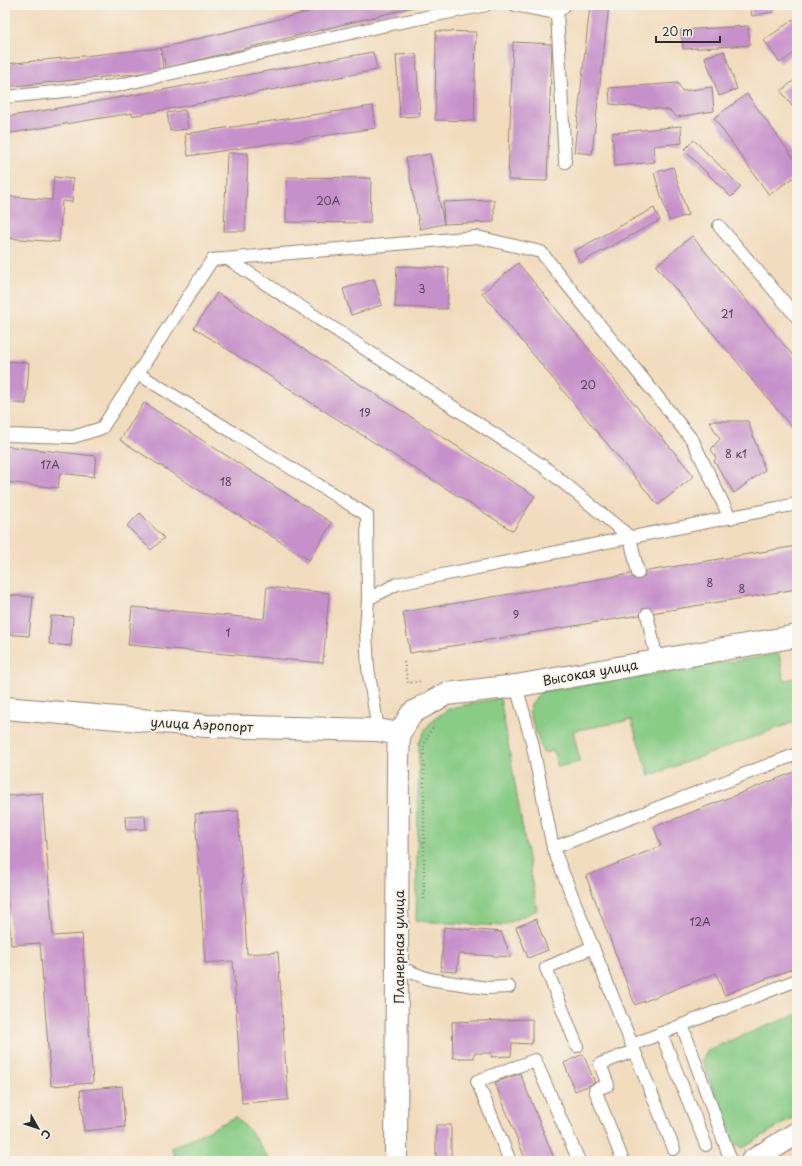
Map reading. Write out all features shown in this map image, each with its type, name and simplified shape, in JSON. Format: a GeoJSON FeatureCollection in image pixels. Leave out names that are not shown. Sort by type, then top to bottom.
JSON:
{"type":"FeatureCollection","features":[{"type":"Feature","properties":{"kind":"main road","name":"Высокая улица"},"geometry":{"type":"LineString","coordinates":[[389,732],[412,713],[446,694],[516,686],[797,636]]}},
{"type":"Feature","properties":{"kind":"main road","name":"улица Аэропорт"},"geometry":{"type":"LineString","coordinates":[[5,708],[207,726],[389,732]]}},
{"type":"Feature","properties":{"kind":"main road","name":"Планерная улица"},"geometry":{"type":"LineString","coordinates":[[389,732],[398,760],[396,1161]]}},
{"type":"Feature","properties":{"kind":"main road"},"geometry":{"type":"LineString","coordinates":[[752,1161],[797,1133]]}},
{"type":"Feature","properties":{"kind":"lane"},"geometry":{"type":"LineString","coordinates":[[5,97],[115,86],[382,26],[486,5]]}},
{"type":"Feature","properties":{"kind":"lane"},"geometry":{"type":"LineString","coordinates":[[514,5],[561,9],[565,162]]}},
{"type":"Feature","properties":{"kind":"lane"},"geometry":{"type":"LineString","coordinates":[[719,226],[797,317]]}},
{"type":"Feature","properties":{"kind":"lane"},"geometry":{"type":"LineString","coordinates":[[5,435],[73,437],[102,428],[212,260],[477,237],[541,252],[693,441],[730,518]]}},
{"type":"Feature","properties":{"kind":"lane"},"geometry":{"type":"LineString","coordinates":[[228,259],[543,466],[630,537],[638,573]]}},
{"type":"Feature","properties":{"kind":"lane"},"geometry":{"type":"LineString","coordinates":[[137,373],[367,515],[368,599],[366,631],[368,668],[389,732]]}},
{"type":"Feature","properties":{"kind":"lane"},"geometry":{"type":"LineString","coordinates":[[368,599],[397,584],[797,504]]}},
{"type":"Feature","properties":{"kind":"lane"},"geometry":{"type":"LineString","coordinates":[[647,614],[657,660]]}},
{"type":"Feature","properties":{"kind":"lane"},"geometry":{"type":"LineString","coordinates":[[516,686],[532,742],[553,848],[674,1149]]}},
{"type":"Feature","properties":{"kind":"lane"},"geometry":{"type":"LineString","coordinates":[[553,848],[797,754]]}},
{"type":"Feature","properties":{"kind":"lane"},"geometry":{"type":"LineString","coordinates":[[577,1046],[546,968],[593,947]]}},
{"type":"Feature","properties":{"kind":"lane"},"geometry":{"type":"LineString","coordinates":[[398,966],[429,979],[487,988],[509,987]]}},
{"type":"Feature","properties":{"kind":"lane"},"geometry":{"type":"LineString","coordinates":[[623,1161],[595,1090],[608,1085],[600,1064],[682,1024],[797,980]]}},
{"type":"Feature","properties":{"kind":"lane"},"geometry":{"type":"LineString","coordinates":[[682,1024],[731,1161]]}},
{"type":"Feature","properties":{"kind":"lane"},"geometry":{"type":"LineString","coordinates":[[661,1033],[706,1145]]}},
{"type":"Feature","properties":{"kind":"lane"},"geometry":{"type":"LineString","coordinates":[[510,1161],[477,1081],[535,1060],[579,1161]]}},
{"type":"Feature","properties":{"kind":"path"},"geometry":{"type":"LineString","coordinates":[[404,662],[408,683],[423,681],[424,687]]}},
{"type":"Feature","properties":{"kind":"path"},"geometry":{"type":"LineString","coordinates":[[424,899],[424,746],[429,733],[437,723]]}},
{"type":"Feature","properties":{"kind":"green space"},"geometry":{"type":"Polygon","coordinates":[[[779,654],[784,680],[797,678],[797,721],[649,776],[631,720],[573,731],[580,762],[557,767],[554,751],[543,753],[529,712],[531,704],[540,692],[779,654]]]}},
{"type":"Feature","properties":{"kind":"green space"},"geometry":{"type":"Polygon","coordinates":[[[500,698],[537,910],[501,926],[416,921],[419,743],[426,728],[434,719],[450,708],[500,698]]]}},
{"type":"Feature","properties":{"kind":"green space"},"geometry":{"type":"Polygon","coordinates":[[[797,1014],[797,1115],[743,1148],[732,1142],[702,1060],[709,1049],[797,1014]]]}},
{"type":"Feature","properties":{"kind":"green space"},"geometry":{"type":"Polygon","coordinates":[[[236,1117],[251,1132],[270,1161],[163,1161],[175,1155],[171,1148],[236,1117]]]}},
{"type":"Feature","properties":{"kind":"building"},"geometry":{"type":"Polygon","coordinates":[[[336,5],[418,6],[166,68],[161,48],[336,5]]]}},
{"type":"Feature","properties":{"kind":"building"},"geometry":{"type":"Polygon","coordinates":[[[590,5],[609,5],[592,154],[574,152],[590,5]]]}},
{"type":"Feature","properties":{"kind":"building"},"geometry":{"type":"Polygon","coordinates":[[[750,5],[771,5],[773,12],[752,16],[750,5]]]}},
{"type":"Feature","properties":{"kind":"building"},"geometry":{"type":"Polygon","coordinates":[[[797,17],[797,51],[780,63],[764,40],[797,17]]]}},
{"type":"Feature","properties":{"kind":"building"},"geometry":{"type":"Polygon","coordinates":[[[748,26],[750,45],[683,49],[681,30],[748,26]]]}},
{"type":"Feature","properties":{"kind":"building"},"geometry":{"type":"Polygon","coordinates":[[[436,31],[476,32],[474,121],[435,120],[436,31]]]}},
{"type":"Feature","properties":{"kind":"building"},"geometry":{"type":"Polygon","coordinates":[[[513,42],[552,44],[547,181],[508,180],[513,42]]]}},
{"type":"Feature","properties":{"kind":"building"},"geometry":{"type":"Polygon","coordinates":[[[161,48],[163,71],[5,87],[5,64],[161,48]]]}},
{"type":"Feature","properties":{"kind":"building"},"geometry":{"type":"Polygon","coordinates":[[[724,51],[737,89],[719,96],[705,57],[724,51]]]}},
{"type":"Feature","properties":{"kind":"building"},"geometry":{"type":"Polygon","coordinates":[[[373,52],[377,70],[132,116],[132,113],[5,134],[5,117],[373,52]]]}},
{"type":"Feature","properties":{"kind":"building"},"geometry":{"type":"Polygon","coordinates":[[[416,54],[420,116],[400,117],[396,55],[416,54]]]}},
{"type":"Feature","properties":{"kind":"building"},"geometry":{"type":"Polygon","coordinates":[[[797,78],[797,113],[781,91],[797,78]]]}},
{"type":"Feature","properties":{"kind":"building"},"geometry":{"type":"Polygon","coordinates":[[[678,83],[682,91],[712,87],[714,111],[677,117],[669,110],[610,104],[609,88],[678,83]]]}},
{"type":"Feature","properties":{"kind":"building"},"geometry":{"type":"Polygon","coordinates":[[[747,94],[797,163],[797,175],[769,195],[714,118],[747,94]]]}},
{"type":"Feature","properties":{"kind":"building"},"geometry":{"type":"Polygon","coordinates":[[[373,106],[376,128],[188,156],[185,134],[373,106]]]}},
{"type":"Feature","properties":{"kind":"building"},"geometry":{"type":"Polygon","coordinates":[[[185,110],[188,129],[170,131],[167,113],[185,110]]]}},
{"type":"Feature","properties":{"kind":"building"},"geometry":{"type":"Polygon","coordinates":[[[681,126],[682,143],[653,146],[655,162],[615,166],[612,133],[681,126]]]}},
{"type":"Feature","properties":{"kind":"building"},"geometry":{"type":"Polygon","coordinates":[[[694,140],[741,187],[731,197],[684,150],[694,140]]]}},
{"type":"Feature","properties":{"kind":"building"},"geometry":{"type":"Polygon","coordinates":[[[227,153],[248,153],[245,231],[224,231],[227,153]]]}},
{"type":"Feature","properties":{"kind":"building"},"geometry":{"type":"Polygon","coordinates":[[[430,154],[444,224],[420,229],[406,158],[430,154]]]}},
{"type":"Feature","properties":{"kind":"building"},"geometry":{"type":"Polygon","coordinates":[[[673,167],[688,215],[669,221],[654,173],[673,167]]]}},
{"type":"Feature","properties":{"kind":"building"},"geometry":{"type":"Polygon","coordinates":[[[54,177],[73,179],[72,202],[62,201],[59,242],[5,238],[5,196],[52,200],[54,177]]]}},
{"type":"Feature","properties":{"kind":"building"},"geometry":{"type":"Polygon","coordinates":[[[287,177],[371,178],[370,223],[286,222],[287,177]]]}},
{"type":"Feature","properties":{"kind":"building"},"geometry":{"type":"Polygon","coordinates":[[[494,200],[494,222],[444,224],[443,202],[494,200]]]}},
{"type":"Feature","properties":{"kind":"building"},"geometry":{"type":"Polygon","coordinates":[[[654,208],[660,220],[580,263],[574,251],[654,208]]]}},
{"type":"Feature","properties":{"kind":"building"},"geometry":{"type":"Polygon","coordinates":[[[692,236],[797,360],[797,433],[656,266],[692,236]]]}},
{"type":"Feature","properties":{"kind":"building"},"geometry":{"type":"Polygon","coordinates":[[[518,263],[694,476],[658,505],[482,293],[518,263]]]}},
{"type":"Feature","properties":{"kind":"building"},"geometry":{"type":"Polygon","coordinates":[[[397,266],[449,268],[447,309],[395,307],[397,266]]]}},
{"type":"Feature","properties":{"kind":"building"},"geometry":{"type":"Polygon","coordinates":[[[374,279],[382,305],[351,315],[343,289],[374,279]]]}},
{"type":"Feature","properties":{"kind":"building"},"geometry":{"type":"Polygon","coordinates":[[[217,293],[535,496],[513,531],[194,328],[217,293]]]}},
{"type":"Feature","properties":{"kind":"building"},"geometry":{"type":"Polygon","coordinates":[[[5,361],[29,363],[26,404],[5,402],[5,361]]]}},
{"type":"Feature","properties":{"kind":"building"},"geometry":{"type":"Polygon","coordinates":[[[144,403],[332,523],[309,560],[120,440],[144,403]]]}},
{"type":"Feature","properties":{"kind":"building"},"geometry":{"type":"Polygon","coordinates":[[[709,421],[748,421],[765,470],[734,493],[714,461],[716,458],[711,449],[720,439],[709,421]]]}},
{"type":"Feature","properties":{"kind":"building"},"geometry":{"type":"Polygon","coordinates":[[[5,446],[96,456],[94,477],[60,473],[58,488],[5,482],[5,446]]]}},
{"type":"Feature","properties":{"kind":"building"},"geometry":{"type":"Polygon","coordinates":[[[140,513],[164,538],[151,550],[127,526],[140,513]]]}},
{"type":"Feature","properties":{"kind":"building"},"geometry":{"type":"Polygon","coordinates":[[[797,546],[797,589],[410,653],[403,612],[797,546]]]}},
{"type":"Feature","properties":{"kind":"building"},"geometry":{"type":"Polygon","coordinates":[[[267,587],[329,593],[323,663],[128,645],[132,607],[264,619],[267,587]]]}},
{"type":"Feature","properties":{"kind":"building"},"geometry":{"type":"Polygon","coordinates":[[[5,595],[33,597],[29,636],[5,634],[5,595]]]}},
{"type":"Feature","properties":{"kind":"building"},"geometry":{"type":"Polygon","coordinates":[[[51,616],[73,617],[71,646],[49,644],[51,616]]]}},
{"type":"Feature","properties":{"kind":"building"},"geometry":{"type":"Polygon","coordinates":[[[797,771],[797,967],[724,995],[716,973],[635,1005],[586,876],[661,846],[654,827],[797,771]]]}},
{"type":"Feature","properties":{"kind":"building"},"geometry":{"type":"Polygon","coordinates":[[[42,793],[53,936],[82,934],[93,1083],[51,1086],[40,943],[11,945],[5,865],[5,796],[42,793]]]}},
{"type":"Feature","properties":{"kind":"building"},"geometry":{"type":"Polygon","coordinates":[[[238,811],[247,954],[278,952],[288,1100],[242,1103],[233,961],[205,963],[195,814],[238,811]]]}},
{"type":"Feature","properties":{"kind":"building"},"geometry":{"type":"Polygon","coordinates":[[[145,815],[146,829],[126,830],[125,816],[145,815]]]}},
{"type":"Feature","properties":{"kind":"building"},"geometry":{"type":"Polygon","coordinates":[[[536,919],[548,950],[528,958],[516,927],[536,919]]]}},
{"type":"Feature","properties":{"kind":"building"},"geometry":{"type":"Polygon","coordinates":[[[444,927],[501,932],[511,957],[459,954],[457,972],[441,971],[444,927]]]}},
{"type":"Feature","properties":{"kind":"building"},"geometry":{"type":"Polygon","coordinates":[[[532,1019],[532,1044],[512,1043],[511,1056],[491,1057],[492,1053],[474,1053],[474,1058],[453,1058],[452,1022],[532,1019]]]}},
{"type":"Feature","properties":{"kind":"building"},"geometry":{"type":"Polygon","coordinates":[[[583,1054],[595,1083],[575,1091],[564,1063],[583,1054]]]}},
{"type":"Feature","properties":{"kind":"building"},"geometry":{"type":"Polygon","coordinates":[[[520,1073],[555,1161],[526,1161],[495,1083],[520,1073]]]}},
{"type":"Feature","properties":{"kind":"building"},"geometry":{"type":"Polygon","coordinates":[[[122,1086],[125,1127],[84,1131],[80,1090],[122,1086]]]}},
{"type":"Feature","properties":{"kind":"building"},"geometry":{"type":"Polygon","coordinates":[[[436,1125],[451,1125],[451,1161],[436,1161],[436,1125]]]}}]}
